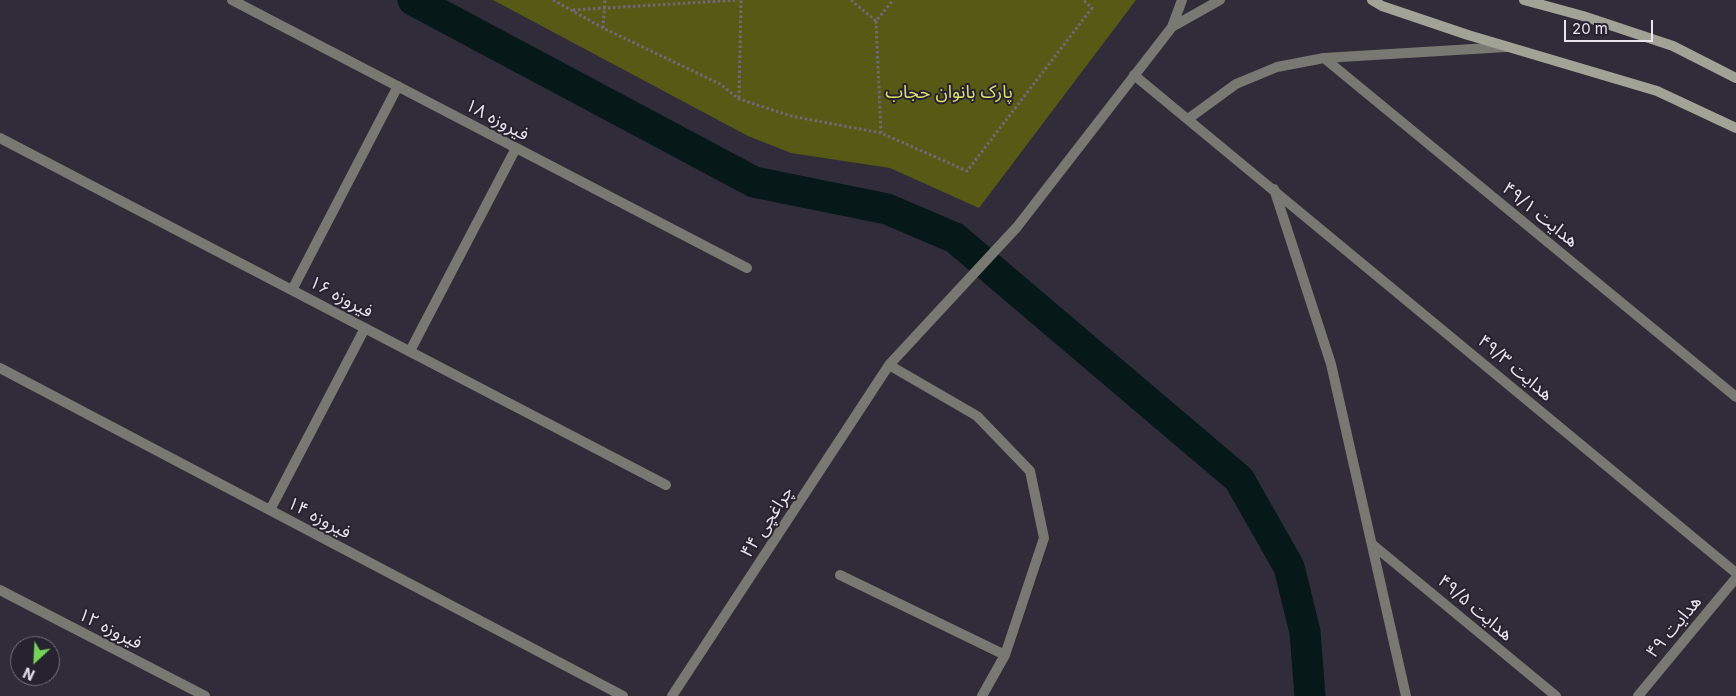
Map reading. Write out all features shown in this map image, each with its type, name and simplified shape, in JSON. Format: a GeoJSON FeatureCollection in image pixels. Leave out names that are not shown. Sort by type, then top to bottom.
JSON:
{"type":"FeatureCollection","features":[{"type":"Feature","properties":{"kind":"main road"},"geometry":{"type":"LineString","coordinates":[[1372,0],[1382,6],[1657,91],[1736,128]]}},
{"type":"Feature","properties":{"kind":"main road"},"geometry":{"type":"LineString","coordinates":[[1524,0],[1583,16],[1673,46],[1736,78]]}},
{"type":"Feature","properties":{"kind":"street","name":"فیروزه ۱۸"},"geometry":{"type":"LineString","coordinates":[[232,0],[747,268]]}},
{"type":"Feature","properties":{"kind":"street"},"geometry":{"type":"LineString","coordinates":[[1172,27],[1182,0]]}},
{"type":"Feature","properties":{"kind":"street"},"geometry":{"type":"LineString","coordinates":[[1172,27],[1220,0]]}},
{"type":"Feature","properties":{"kind":"street","name":"چراغچی ۴۴"},"geometry":{"type":"LineString","coordinates":[[672,696],[889,366],[1017,227],[1172,27]]}},
{"type":"Feature","properties":{"kind":"street"},"geometry":{"type":"LineString","coordinates":[[1188,119],[1236,84],[1277,67],[1324,58],[1508,46]]}},
{"type":"Feature","properties":{"kind":"street","name":"هدایت ۴۹/۱"},"geometry":{"type":"LineString","coordinates":[[1324,58],[1736,396]]}},
{"type":"Feature","properties":{"kind":"street","name":"هدایت ۴۹/۳"},"geometry":{"type":"LineString","coordinates":[[1134,75],[1273,188],[1736,573]]}},
{"type":"Feature","properties":{"kind":"street"},"geometry":{"type":"LineString","coordinates":[[292,290],[398,86]]}},
{"type":"Feature","properties":{"kind":"street","name":"فیروزه ۱۶"},"geometry":{"type":"LineString","coordinates":[[0,138],[666,485]]}},
{"type":"Feature","properties":{"kind":"street"},"geometry":{"type":"LineString","coordinates":[[410,351],[516,148]]}},
{"type":"Feature","properties":{"kind":"street"},"geometry":{"type":"LineString","coordinates":[[1273,188],[1331,364],[1374,545],[1406,696]]}},
{"type":"Feature","properties":{"kind":"street"},"geometry":{"type":"LineString","coordinates":[[270,510],[365,328]]}},
{"type":"Feature","properties":{"kind":"street"},"geometry":{"type":"LineString","coordinates":[[889,366],[977,416],[1030,471],[1044,538],[1005,655],[982,696]]}},
{"type":"Feature","properties":{"kind":"street","name":"فیروزه ۱۴"},"geometry":{"type":"LineString","coordinates":[[0,368],[623,696]]}},
{"type":"Feature","properties":{"kind":"street","name":"هدایت ۴۹/۵"},"geometry":{"type":"LineString","coordinates":[[1374,545],[1556,696]]}},
{"type":"Feature","properties":{"kind":"street"},"geometry":{"type":"LineString","coordinates":[[840,575],[1005,655]]}},
{"type":"Feature","properties":{"kind":"street","name":"هدایت ۴۹"},"geometry":{"type":"LineString","coordinates":[[1638,696],[1736,578]]}},
{"type":"Feature","properties":{"kind":"street","name":"فیروزه ۱۲"},"geometry":{"type":"LineString","coordinates":[[0,590],[204,696]]}},
{"type":"Feature","properties":{"kind":"path"},"geometry":{"type":"LineString","coordinates":[[553,0],[603,28],[720,84],[739,99],[791,116],[881,134],[968,171],[1092,8],[1083,0]]}},
{"type":"Feature","properties":{"kind":"path"},"geometry":{"type":"LineString","coordinates":[[603,28],[605,0]]}},
{"type":"Feature","properties":{"kind":"path"},"geometry":{"type":"LineString","coordinates":[[572,10],[739,0],[739,99]]}},
{"type":"Feature","properties":{"kind":"path"},"geometry":{"type":"LineString","coordinates":[[851,0],[876,21]]}},
{"type":"Feature","properties":{"kind":"path"},"geometry":{"type":"LineString","coordinates":[[881,134],[876,21],[893,0]]}},
{"type":"Feature","properties":{"kind":"green space","name":"پارک بانوان حجاب"},"geometry":{"type":"Polygon","coordinates":[[[493,0],[1136,0],[979,208],[890,168],[791,153],[748,136],[493,0]]]}},
{"type":"Feature","properties":{"kind":"waterway"},"geometry":{"type":"LineString","coordinates":[[413,0],[754,182],[887,209],[955,238],[1239,479],[1289,567],[1305,632],[1310,696]]}}]}
